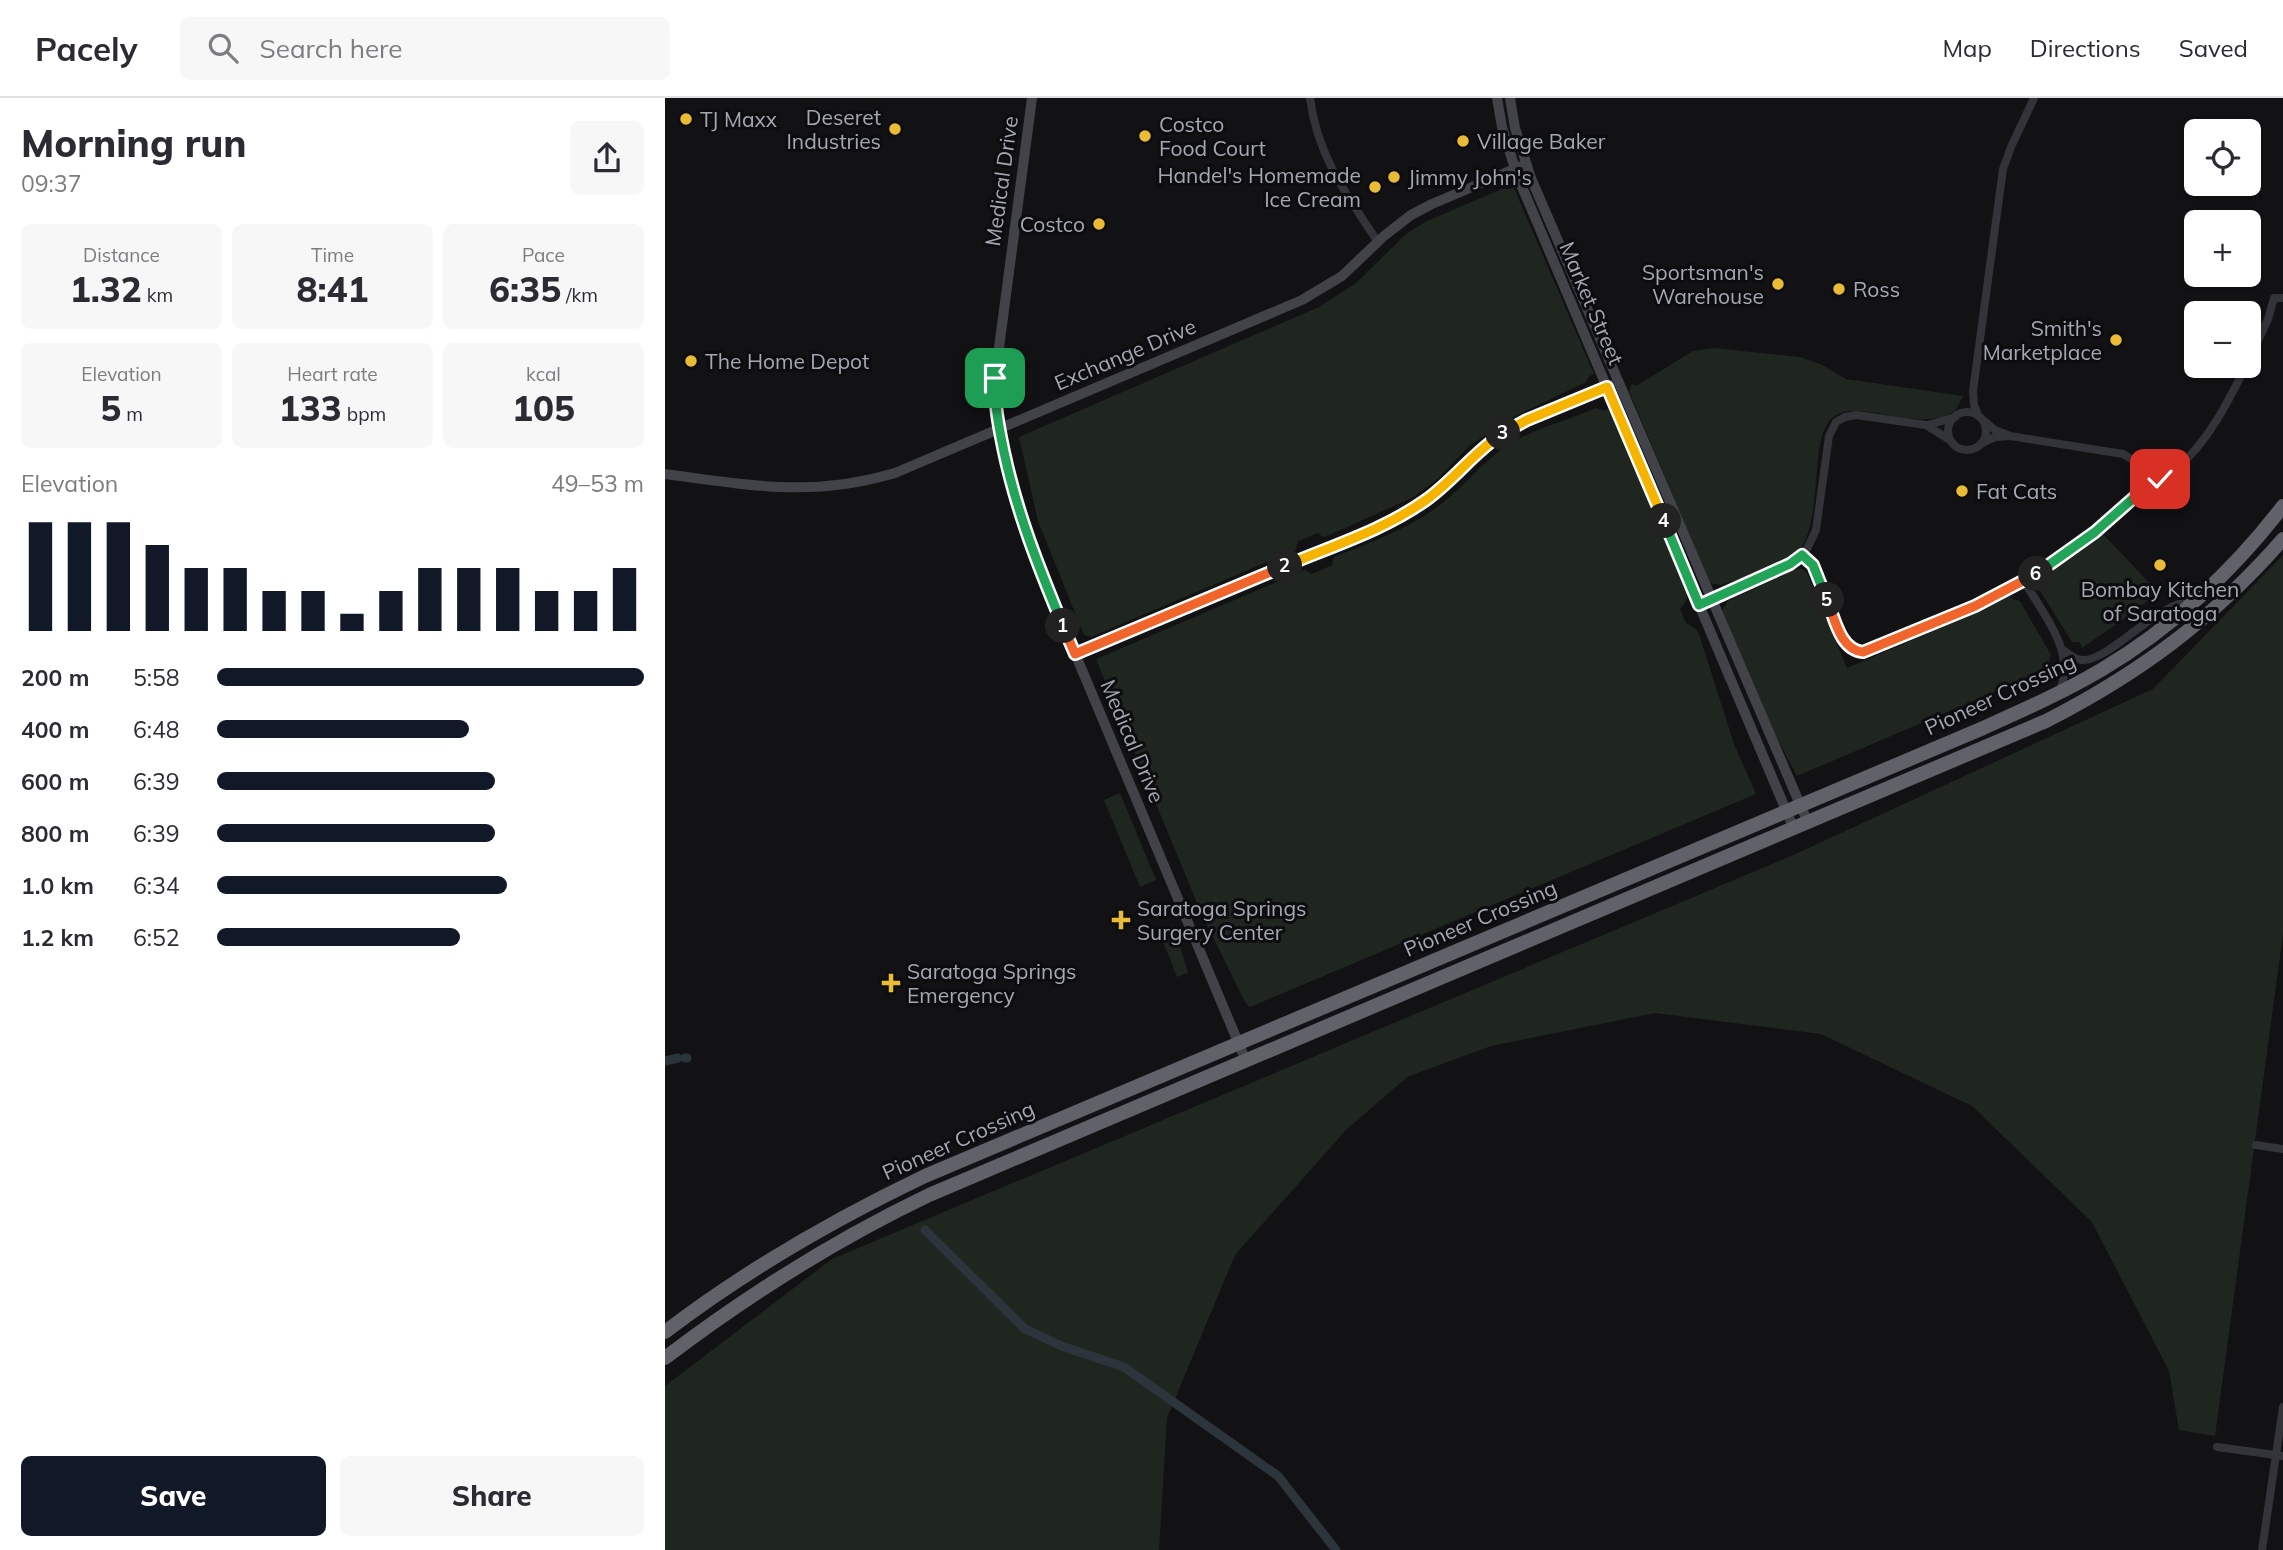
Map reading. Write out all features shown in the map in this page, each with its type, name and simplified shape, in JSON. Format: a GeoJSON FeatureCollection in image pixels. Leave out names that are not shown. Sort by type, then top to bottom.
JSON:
{"type":"FeatureCollection","features":[{"type":"Feature","properties":{"kind":"highway","name":"Pioneer Crossing"},"geometry":{"type":"LineString","coordinates":[[665,1332],[768,1260],[857,1209],[967,1157],[2059,693],[2134,649],[2194,600],[2235,562],[2283,506]]}},
{"type":"Feature","properties":{"kind":"highway","name":"Pioneer Crossing"},"geometry":{"type":"LineString","coordinates":[[665,1358],[773,1280],[895,1211],[2017,734],[2098,693],[2165,650],[2206,618],[2245,582],[2283,539]]}},
{"type":"Feature","properties":{"kind":"street","name":"Medical Drive"},"geometry":{"type":"LineString","coordinates":[[1032,98],[996,368],[995,397],[1013,490],[1030,546],[1246,1061]]}},
{"type":"Feature","properties":{"kind":"street"},"geometry":{"type":"LineString","coordinates":[[1310,98],[1315,128],[1327,161],[1378,242]]}},
{"type":"Feature","properties":{"kind":"street","name":"Market Street"},"geometry":{"type":"LineString","coordinates":[[1497,98],[1502,127],[1618,380],[1711,599],[1793,808],[1794,829]]}},
{"type":"Feature","properties":{"kind":"street","name":"Market Street"},"geometry":{"type":"LineString","coordinates":[[1510,98],[1520,166],[1607,387],[1699,605],[1793,808],[1808,823]]}},
{"type":"Feature","properties":{"kind":"street"},"geometry":{"type":"LineString","coordinates":[[1982,443],[1986,432],[1974,405],[1973,391],[2003,169],[2034,98]]}},
{"type":"Feature","properties":{"kind":"street","name":"Exchange Drive"},"geometry":{"type":"LineString","coordinates":[[665,474],[770,488],[812,489],[843,485],[895,472],[1302,300],[1342,276],[1401,222],[1420,210],[1520,166]]}},
{"type":"Feature","properties":{"kind":"street"},"geometry":{"type":"LineString","coordinates":[[2261,334],[2274,298],[2283,298]]}},
{"type":"Feature","properties":{"kind":"street"},"geometry":{"type":"LineString","coordinates":[[1802,555],[1813,565],[1846,644],[1852,650],[1867,652],[1975,606],[2024,581],[2080,544],[2154,482],[2176,468],[2197,445],[2239,378]]}},
{"type":"Feature","properties":{"kind":"street"},"geometry":{"type":"LineString","coordinates":[[1075,654],[1388,523],[1432,496],[1500,435],[1527,420],[1618,380]]}},
{"type":"Feature","properties":{"kind":"street"},"geometry":{"type":"LineString","coordinates":[[1950,440],[1948,428],[1967,405],[1973,391]]}},
{"type":"Feature","properties":{"kind":"street"},"geometry":{"type":"LineString","coordinates":[[1926,425],[1969,412],[2010,436]]}},
{"type":"Feature","properties":{"kind":"street"},"geometry":{"type":"LineString","coordinates":[[1699,605],[1790,564],[1802,555],[1816,530],[1829,436],[1836,422],[1845,417],[1856,415],[1926,425],[1965,450],[1974,449],[1995,437],[2010,436],[2123,454],[2140,464],[2154,482]]}},
{"type":"Feature","properties":{"kind":"street"},"geometry":{"type":"LineString","coordinates":[[2024,581],[2063,650],[2065,674],[2059,693]]}},
{"type":"Feature","properties":{"kind":"street"},"geometry":{"type":"LineString","coordinates":[[2063,650],[2077,659],[2089,660],[2165,608],[2194,600]]}},
{"type":"Feature","properties":{"kind":"street"},"geometry":{"type":"LineString","coordinates":[[2256,1145],[2283,1149]]}},
{"type":"Feature","properties":{"kind":"street"},"geometry":{"type":"LineString","coordinates":[[2262,1550],[2279,1455],[2283,1407]]}},
{"type":"Feature","properties":{"kind":"street"},"geometry":{"type":"LineString","coordinates":[[2217,1447],[2279,1455]]}},
{"type":"Feature","properties":{"kind":"shaded area"},"geometry":{"type":"Polygon","coordinates":[[[1513,186],[1594,374],[1589,376],[1586,382],[1503,422],[1467,448],[1439,478],[1412,498],[1327,536],[1323,537],[1318,533],[1298,541],[1296,549],[1290,552],[1091,637],[1084,635],[1038,521],[1019,437],[1319,307],[1355,284],[1406,234],[1427,221],[1513,186]]]}},
{"type":"Feature","properties":{"kind":"shaded area"},"geometry":{"type":"Polygon","coordinates":[[[1714,348],[1800,357],[1820,364],[1846,379],[1963,396],[1956,410],[1941,417],[1907,418],[1857,411],[1843,412],[1832,418],[1820,445],[1810,525],[1804,542],[1795,555],[1779,566],[1759,573],[1721,585],[1710,583],[1629,391],[1632,384],[1636,386],[1693,351],[1714,348]]]}},
{"type":"Feature","properties":{"kind":"shaded area"},"geometry":{"type":"Polygon","coordinates":[[[1596,408],[1603,411],[1609,409],[1688,594],[1680,609],[1686,623],[1699,634],[1734,744],[1756,794],[1250,1007],[1245,1002],[1202,915],[1096,659],[1305,570],[1312,574],[1332,565],[1334,557],[1390,534],[1429,513],[1495,455],[1515,441],[1596,408]]]}},
{"type":"Feature","properties":{"kind":"shaded area"},"geometry":{"type":"Polygon","coordinates":[[[2103,534],[2158,592],[2082,648],[2080,642],[2072,642],[2039,589],[2039,579],[2103,534]]]}},
{"type":"Feature","properties":{"kind":"shaded area"},"geometry":{"type":"Polygon","coordinates":[[[2283,555],[2283,934],[2215,1436],[2179,1430],[2169,1371],[2092,1222],[1972,1106],[1821,1034],[1655,1013],[1491,1046],[1407,1077],[1346,1130],[1235,1255],[1167,1418],[1159,1550],[665,1550],[665,1386],[832,1259],[1789,857],[2153,689],[2283,555]]]}},
{"type":"Feature","properties":{"kind":"shaded area"},"geometry":{"type":"Polygon","coordinates":[[[1796,569],[1807,573],[1847,668],[2010,596],[2020,601],[2051,655],[2050,666],[1797,776],[1769,723],[1722,611],[1728,601],[1796,569]]]}},
{"type":"Feature","properties":{"kind":"shaded area"},"geometry":{"type":"Polygon","coordinates":[[[1120,793],[1156,880],[1140,887],[1104,800],[1120,793]]]}},
{"type":"Feature","properties":{"kind":"shaded area"},"geometry":{"type":"Polygon","coordinates":[[[1174,925],[1188,973],[1177,977],[1159,931],[1174,925]]]}},
{"type":"Feature","properties":{"kind":"waterway"},"geometry":{"type":"LineString","coordinates":[[665,1061],[678,1058]]}},
{"type":"Feature","properties":{"kind":"waterway"},"geometry":{"type":"LineString","coordinates":[[925,1230],[1025,1329],[1064,1347],[1124,1367],[1278,1476],[1336,1550]]}},
{"type":"Feature","properties":{"kind":"place","name":"TJ Maxx"},"geometry":{"type":"Point","coordinates":[686,119]}},
{"type":"Feature","properties":{"kind":"place","name":"Deseret Industries"},"geometry":{"type":"Point","coordinates":[895,129]}},
{"type":"Feature","properties":{"kind":"place","name":"Costco Food Court"},"geometry":{"type":"Point","coordinates":[1145,136]}},
{"type":"Feature","properties":{"kind":"place","name":"Village Baker"},"geometry":{"type":"Point","coordinates":[1463,141]}},
{"type":"Feature","properties":{"kind":"place","name":"Jimmy John's"},"geometry":{"type":"Point","coordinates":[1394,177]}},
{"type":"Feature","properties":{"kind":"place","name":"Handel's Homemade Ice Cream"},"geometry":{"type":"Point","coordinates":[1375,187]}},
{"type":"Feature","properties":{"kind":"place","name":"Costco"},"geometry":{"type":"Point","coordinates":[1099,224]}},
{"type":"Feature","properties":{"kind":"place","name":"Sportsman's Warehouse"},"geometry":{"type":"Point","coordinates":[1778,284]}},
{"type":"Feature","properties":{"kind":"place","name":"Ross"},"geometry":{"type":"Point","coordinates":[1839,289]}},
{"type":"Feature","properties":{"kind":"place","name":"Smith's Marketplace"},"geometry":{"type":"Point","coordinates":[2116,340]}},
{"type":"Feature","properties":{"kind":"place","name":"The Home Depot"},"geometry":{"type":"Point","coordinates":[691,361]}},
{"type":"Feature","properties":{"kind":"place","name":"Fat Cats"},"geometry":{"type":"Point","coordinates":[1962,491]}},
{"type":"Feature","properties":{"kind":"place","name":"Bombay Kitchen of Saratoga"},"geometry":{"type":"Point","coordinates":[2160,565]}},
{"type":"Feature","properties":{"kind":"place","name":"Saratoga Springs Surgery Center"},"geometry":{"type":"Point","coordinates":[1121,920]}},
{"type":"Feature","properties":{"kind":"place","name":"Saratoga Springs Emergency"},"geometry":{"type":"Point","coordinates":[891,983]}},
{"type":"Feature","properties":{"kind":"route"},"geometry":{"type":"LineString","coordinates":[[995,378],[996,407],[1019,512],[1030,546],[1075,654],[1388,523],[1432,496],[1500,435],[1527,420],[1607,387],[1699,605],[1790,564],[1802,555],[1813,565],[1846,644],[1852,650],[1860,652],[1867,652],[1975,606],[2045,569],[2160,479]]}}]}
